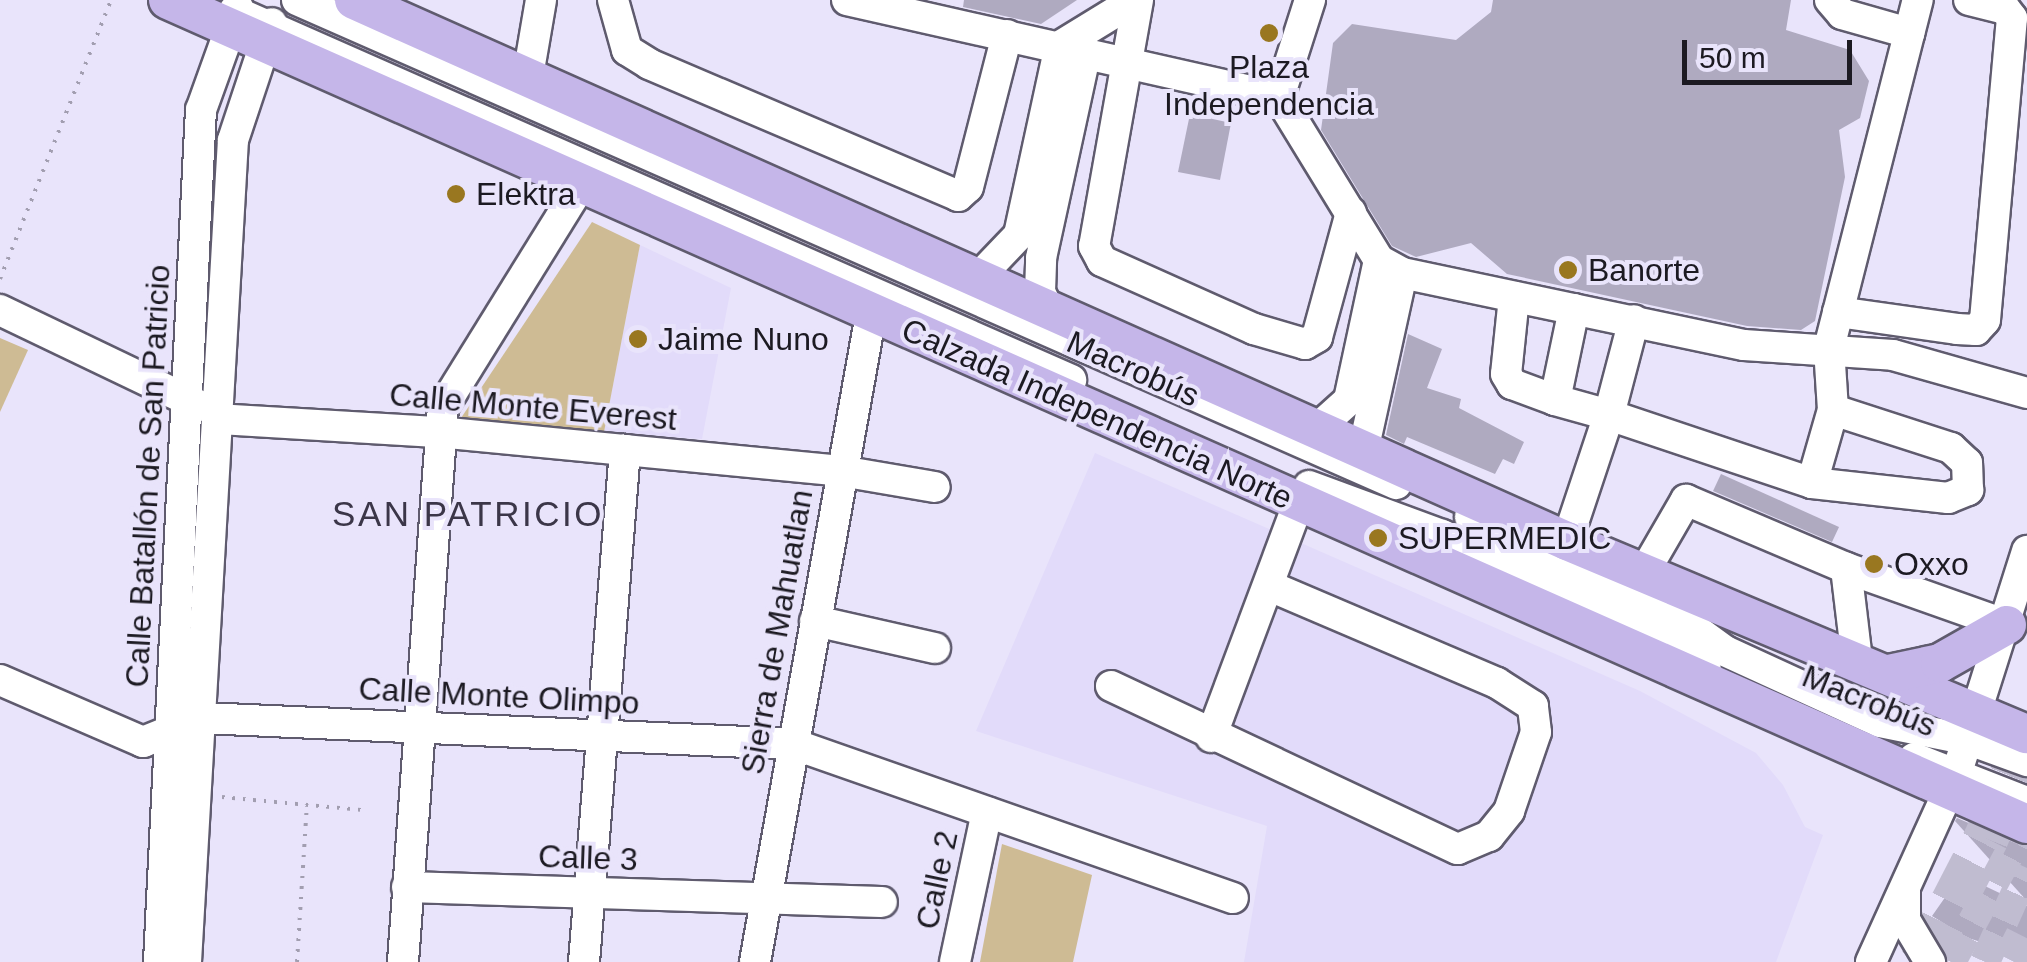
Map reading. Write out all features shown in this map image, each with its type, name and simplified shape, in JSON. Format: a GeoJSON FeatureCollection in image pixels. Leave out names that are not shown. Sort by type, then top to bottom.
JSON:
{"type":"FeatureCollection","features":[{"type":"Feature","properties":{"kind":"main road","name":"Calzada Independencia Norte"},"geometry":{"type":"LineString","coordinates":[[168,0],[278,16],[581,184],[1298,504],[1953,780],[2027,824]]}},
{"type":"Feature","properties":{"kind":"main road"},"geometry":{"type":"LineString","coordinates":[[368,3],[1363,451],[1567,541],[1646,569],[1872,667],[1973,726],[2027,734]]}},
{"type":"Feature","properties":{"kind":"main road"},"geometry":{"type":"LineString","coordinates":[[1872,667],[1940,663],[2016,603]]}},
{"type":"Feature","properties":{"kind":"street"},"geometry":{"type":"LineString","coordinates":[[528,76],[540,0]]}},
{"type":"Feature","properties":{"kind":"street"},"geometry":{"type":"LineString","coordinates":[[613,0],[627,50],[649,64],[958,196],[968,187],[1006,35]]}},
{"type":"Feature","properties":{"kind":"street"},"geometry":{"type":"LineString","coordinates":[[848,0],[1280,96],[1351,214],[1390,266],[1744,346],[1829,348],[1868,358],[1893,355],[2027,392]]}},
{"type":"Feature","properties":{"kind":"street"},"geometry":{"type":"LineString","coordinates":[[978,278],[1019,235],[1073,49],[1137,0]]}},
{"type":"Feature","properties":{"kind":"street"},"geometry":{"type":"LineString","coordinates":[[1137,0],[1094,246],[1102,261],[1254,329],[1305,344],[1317,336],[1351,214]]}},
{"type":"Feature","properties":{"kind":"street"},"geometry":{"type":"LineString","coordinates":[[1280,96],[1310,0]]}},
{"type":"Feature","properties":{"kind":"street"},"geometry":{"type":"LineString","coordinates":[[1830,0],[1842,14],[1877,12],[1909,33]]}},
{"type":"Feature","properties":{"kind":"street"},"geometry":{"type":"LineString","coordinates":[[1812,483],[1832,410],[1829,348],[1918,0]]}},
{"type":"Feature","properties":{"kind":"street"},"geometry":{"type":"LineString","coordinates":[[1838,312],[1957,329],[1976,330],[1985,320],[2012,18],[2005,9],[1969,0]]}},
{"type":"Feature","properties":{"kind":"street","name":"Calle Batallón de San Patricio"},"geometry":{"type":"LineString","coordinates":[[158,962],[201,110],[229,10]]}},
{"type":"Feature","properties":{"kind":"street","name":"Calle Batallón de San Patricio"},"geometry":{"type":"LineString","coordinates":[[186,962],[233,140],[278,16]]}},
{"type":"Feature","properties":{"kind":"street","name":"Macrobús"},"geometry":{"type":"LineString","coordinates":[[278,16],[1450,507],[1670,610],[1724,651],[1880,722],[1973,726],[2027,761]]}},
{"type":"Feature","properties":{"kind":"street","name":"Macrobús"},"geometry":{"type":"LineString","coordinates":[[278,16],[1339,500],[1442,535],[1836,729],[1953,780],[2027,802]]}},
{"type":"Feature","properties":{"kind":"street"},"geometry":{"type":"LineString","coordinates":[[1050,310],[1040,292],[1041,258],[1073,49]]}},
{"type":"Feature","properties":{"kind":"street"},"geometry":{"type":"LineString","coordinates":[[403,962],[438,432],[450,390],[581,184]]}},
{"type":"Feature","properties":{"kind":"street"},"geometry":{"type":"LineString","coordinates":[[1318,428],[1349,400],[1390,266]]}},
{"type":"Feature","properties":{"kind":"street"},"geometry":{"type":"LineString","coordinates":[[1363,451],[1390,266]]}},
{"type":"Feature","properties":{"kind":"street"},"geometry":{"type":"LineString","coordinates":[[1514,297],[1506,374],[1512,384],[1812,483],[1948,498],[1968,490],[1966,463],[1952,448],[1832,410]]}},
{"type":"Feature","properties":{"kind":"street"},"geometry":{"type":"LineString","coordinates":[[1555,400],[1574,308]]}},
{"type":"Feature","properties":{"kind":"street"},"geometry":{"type":"LineString","coordinates":[[0,310],[188,396],[218,420]]}},
{"type":"Feature","properties":{"kind":"street","name":"Sierra de Mahuatlan"},"geometry":{"type":"LineString","coordinates":[[755,962],[872,314]]}},
{"type":"Feature","properties":{"kind":"street"},"geometry":{"type":"LineString","coordinates":[[1567,541],[1634,320]]}},
{"type":"Feature","properties":{"kind":"street"},"geometry":{"type":"LineString","coordinates":[[1868,358],[1888,375],[2027,412]]}},
{"type":"Feature","properties":{"kind":"street","name":"Calle Monte Everest"},"geometry":{"type":"LineString","coordinates":[[218,420],[438,432],[841,471],[935,487]]}},
{"type":"Feature","properties":{"kind":"street"},"geometry":{"type":"LineString","coordinates":[[584,962],[625,450]]}},
{"type":"Feature","properties":{"kind":"street"},"geometry":{"type":"LineString","coordinates":[[1646,569],[1686,500],[1846,568],[2016,603]]}},
{"type":"Feature","properties":{"kind":"street"},"geometry":{"type":"LineString","coordinates":[[1211,738],[1272,586],[1298,504]]}},
{"type":"Feature","properties":{"kind":"street"},"geometry":{"type":"LineString","coordinates":[[1871,962],[1953,780],[2016,603],[2027,550]]}},
{"type":"Feature","properties":{"kind":"street"},"geometry":{"type":"LineString","coordinates":[[1846,568],[1872,667]]}},
{"type":"Feature","properties":{"kind":"street"},"geometry":{"type":"LineString","coordinates":[[1111,686],[1211,738],[1458,849],[1489,836],[1509,811],[1536,732],[1533,706],[1497,683],[1272,586]]}},
{"type":"Feature","properties":{"kind":"street"},"geometry":{"type":"LineString","coordinates":[[815,621],[935,648]]}},
{"type":"Feature","properties":{"kind":"street"},"geometry":{"type":"LineString","coordinates":[[0,680],[130,738],[170,735],[202,718]]}},
{"type":"Feature","properties":{"kind":"street","name":"Calle Monte Olimpo"},"geometry":{"type":"LineString","coordinates":[[202,718],[793,744],[1105,853],[1131,876],[1160,872],[1233,898]]}},
{"type":"Feature","properties":{"kind":"street","name":"Calle 2"},"geometry":{"type":"LineString","coordinates":[[955,962],[987,812]]}},
{"type":"Feature","properties":{"kind":"street"},"geometry":{"type":"LineString","coordinates":[[1906,882],[1906,920],[1930,962]]}},
{"type":"Feature","properties":{"kind":"street","name":"Calle 3"},"geometry":{"type":"LineString","coordinates":[[407,887],[882,902]]}},
{"type":"Feature","properties":{"kind":"path"},"geometry":{"type":"LineString","coordinates":[[0,279],[111,0]]}},
{"type":"Feature","properties":{"kind":"path"},"geometry":{"type":"LineString","coordinates":[[197,794],[364,810]]}},
{"type":"Feature","properties":{"kind":"path"},"geometry":{"type":"LineString","coordinates":[[297,962],[307,804]]}},
{"type":"Feature","properties":{"kind":"shaded area"},"geometry":{"type":"Polygon","coordinates":[[[592,222],[640,245],[604,432],[457,424],[592,222]]]}},
{"type":"Feature","properties":{"kind":"shaded area"},"geometry":{"type":"Polygon","coordinates":[[[640,245],[731,288],[702,439],[604,432],[640,245]]]}},
{"type":"Feature","properties":{"kind":"shaded area"},"geometry":{"type":"Polygon","coordinates":[[[0,338],[28,350],[0,412],[0,338]]]}},
{"type":"Feature","properties":{"kind":"shaded area"},"geometry":{"type":"Polygon","coordinates":[[[1095,453],[1640,691],[1756,753],[1783,785],[1805,827],[1823,835],[1776,962],[1244,962],[1267,826],[976,731],[1095,453]]]}},
{"type":"Feature","properties":{"kind":"shaded area"},"geometry":{"type":"Polygon","coordinates":[[[1002,844],[1092,875],[1073,962],[980,962],[1002,844]]]}},
{"type":"Feature","properties":{"kind":"building"},"geometry":{"type":"Polygon","coordinates":[[[964,0],[1077,0],[1041,24],[963,7],[964,0]]]}},
{"type":"Feature","properties":{"kind":"building"},"geometry":{"type":"Polygon","coordinates":[[[1493,0],[1791,0],[1786,30],[1850,50],[1869,81],[1860,118],[1839,130],[1845,177],[1815,321],[1801,330],[1747,326],[1507,274],[1471,243],[1416,257],[1392,246],[1321,130],[1333,43],[1352,24],[1456,40],[1491,12],[1493,0]]]}},
{"type":"Feature","properties":{"kind":"building"},"geometry":{"type":"Polygon","coordinates":[[[1190,114],[1231,123],[1220,180],[1178,172],[1190,114]]]}},
{"type":"Feature","properties":{"kind":"building"},"geometry":{"type":"Polygon","coordinates":[[[1408,334],[1442,349],[1427,388],[1461,399],[1459,408],[1524,442],[1514,464],[1503,459],[1495,474],[1407,437],[1404,444],[1386,435],[1408,334]]]}},
{"type":"Feature","properties":{"kind":"building"},"geometry":{"type":"Polygon","coordinates":[[[1721,474],[1839,527],[1832,542],[1713,491],[1721,474]]]}},
{"type":"Feature","properties":{"kind":"building"},"geometry":{"type":"Polygon","coordinates":[[[1957,818],[2027,848],[2027,901],[1955,821],[1957,818]]]}},
{"type":"Feature","properties":{"kind":"building"},"geometry":{"type":"Polygon","coordinates":[[[1949,869],[2027,906],[2027,956],[1968,938],[1932,916],[1946,896],[1949,869]]]}},
{"type":"Feature","properties":{"kind":"tunnel"},"geometry":{"type":"LineString","coordinates":[[1922,962],[1986,838],[2027,738]]}},
{"type":"Feature","properties":{"kind":"tunnel"},"geometry":{"type":"LineString","coordinates":[[1951,962],[2027,821]]}},
{"type":"Feature","properties":{"kind":"tunnel"},"geometry":{"type":"LineString","coordinates":[[1985,962],[2027,868]]}},
{"type":"Feature","properties":{"kind":"tunnel"},"geometry":{"type":"LineString","coordinates":[[2015,962],[2027,938]]}},
{"type":"Feature","properties":{"kind":"place","name":"Plaza Independencia"},"geometry":{"type":"Point","coordinates":[1269,33]}},
{"type":"Feature","properties":{"kind":"place","name":"Elektra"},"geometry":{"type":"Point","coordinates":[456,194]}},
{"type":"Feature","properties":{"kind":"place","name":"Banorte"},"geometry":{"type":"Point","coordinates":[1568,270]}},
{"type":"Feature","properties":{"kind":"place","name":"Jaime Nuno"},"geometry":{"type":"Point","coordinates":[638,339]}},
{"type":"Feature","properties":{"kind":"place","name":"SUPERMEDIC"},"geometry":{"type":"Point","coordinates":[1378,538]}},
{"type":"Feature","properties":{"kind":"place","name":"Oxxo"},"geometry":{"type":"Point","coordinates":[1874,564]}},
{"type":"Feature","properties":{"kind":"district","name":"SAN PATRICIO"},"geometry":{"type":"Point","coordinates":[468,514]}}]}
